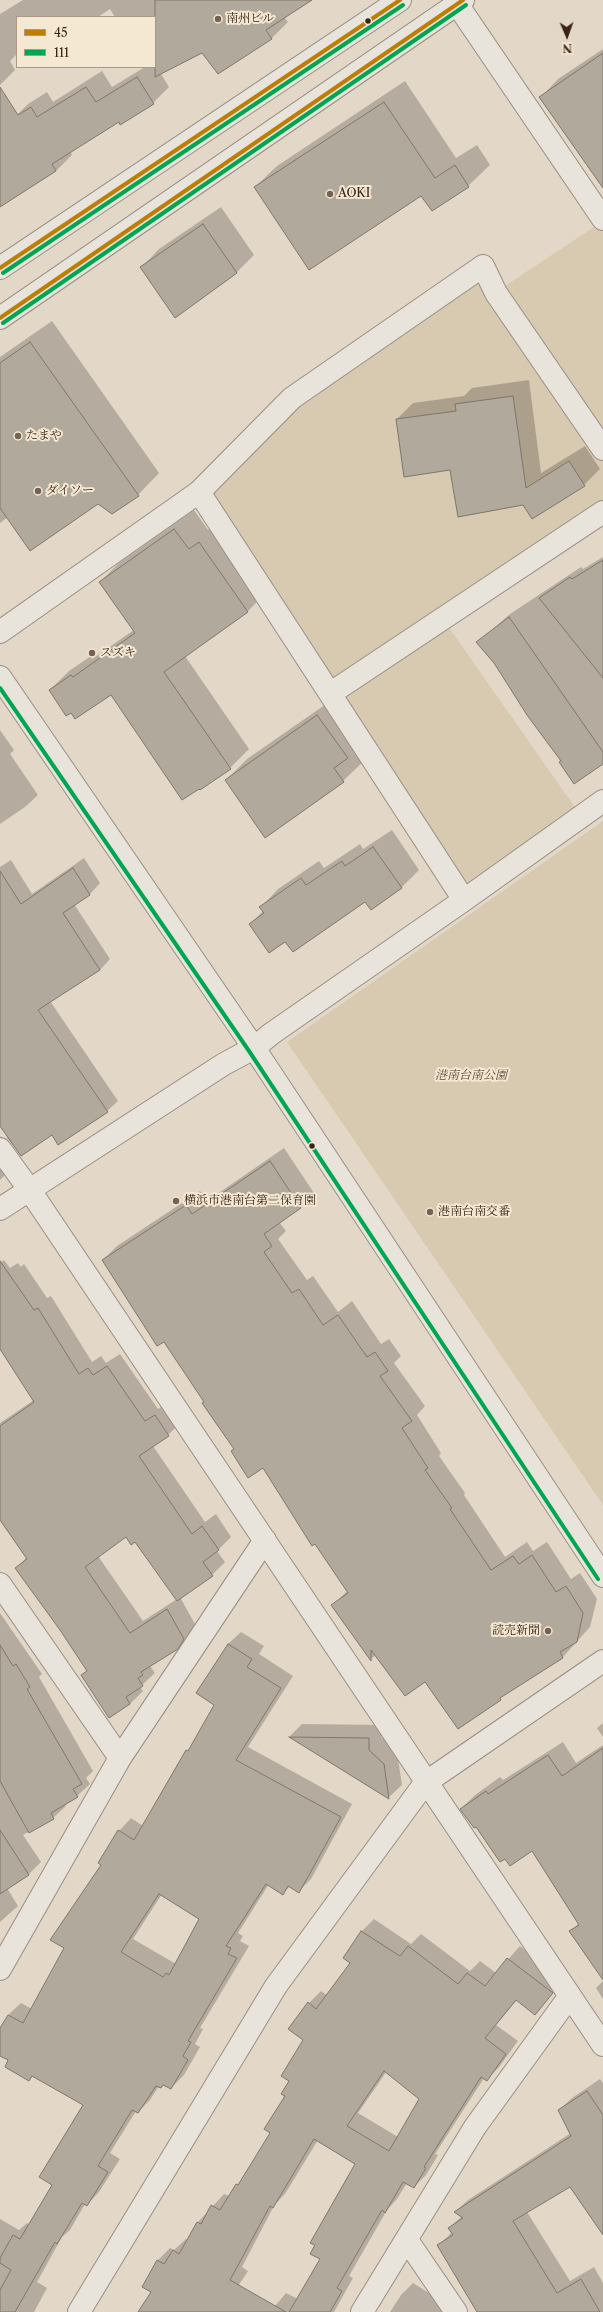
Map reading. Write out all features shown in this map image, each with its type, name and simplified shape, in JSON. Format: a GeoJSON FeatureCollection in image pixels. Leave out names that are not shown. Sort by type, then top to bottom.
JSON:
{"type":"FeatureCollection","features":[{"type":"Feature","properties":{"kind":"street"},"geometry":{"type":"LineString","coordinates":[[0,268],[400,0]]}},
{"type":"Feature","properties":{"kind":"street"},"geometry":{"type":"LineString","coordinates":[[0,318],[458,1],[603,219]]}},
{"type":"Feature","properties":{"kind":"street"},"geometry":{"type":"LineString","coordinates":[[0,632],[199,492],[292,398],[483,266],[496,293],[603,449]]}},
{"type":"Feature","properties":{"kind":"street"},"geometry":{"type":"LineString","coordinates":[[199,492],[331,693],[464,900]]}},
{"type":"Feature","properties":{"kind":"street"},"geometry":{"type":"LineString","coordinates":[[331,693],[603,512]]}},
{"type":"Feature","properties":{"kind":"street"},"geometry":{"type":"LineString","coordinates":[[0,677],[254,1048],[603,1576]]}},
{"type":"Feature","properties":{"kind":"street"},"geometry":{"type":"LineString","coordinates":[[0,1208],[224,1064],[254,1048],[271,1034],[603,801]]}},
{"type":"Feature","properties":{"kind":"street"},"geometry":{"type":"LineString","coordinates":[[0,1149],[29,1189],[569,1997],[603,2045]]}},
{"type":"Feature","properties":{"kind":"street"},"geometry":{"type":"LineString","coordinates":[[0,1969],[120,1758],[265,1540]]}},
{"type":"Feature","properties":{"kind":"street"},"geometry":{"type":"LineString","coordinates":[[0,1584],[120,1758]]}},
{"type":"Feature","properties":{"kind":"street"},"geometry":{"type":"LineString","coordinates":[[79,2312],[276,1986],[426,1783],[603,1661]]}},
{"type":"Feature","properties":{"kind":"street"},"geometry":{"type":"LineString","coordinates":[[362,2312],[475,2127],[569,1997]]}},
{"type":"Feature","properties":{"kind":"street"},"geometry":{"type":"LineString","coordinates":[[407,2240],[456,2312]]}},
{"type":"Feature","properties":{"kind":"green space"},"geometry":{"type":"Polygon","coordinates":[[[603,221],[603,512],[443,619],[581,816],[464,900],[199,492],[292,398],[483,266],[496,292],[603,221]]]}},
{"type":"Feature","properties":{"kind":"green space","name":"港南台南公園"},"geometry":{"type":"Polygon","coordinates":[[[603,821],[603,1505],[287,1042],[603,821]]]}},
{"type":"Feature","properties":{"kind":"building","name":"南州ビル"},"geometry":{"type":"Polygon","coordinates":[[[155,0],[312,0],[266,30],[272,39],[218,74],[202,53],[155,77],[155,0]]]}},
{"type":"Feature","properties":{"kind":"building"},"geometry":{"type":"Polygon","coordinates":[[[603,53],[603,188],[539,97],[603,53]]]}},
{"type":"Feature","properties":{"kind":"building"},"geometry":{"type":"Polygon","coordinates":[[[137,77],[154,104],[120,125],[119,122],[52,164],[56,171],[0,207],[0,87],[18,115],[31,107],[37,117],[86,87],[96,102],[137,77]]]}},
{"type":"Feature","properties":{"kind":"building"},"geometry":{"type":"Polygon","coordinates":[[[384,102],[435,178],[455,165],[469,187],[432,211],[421,196],[309,270],[254,187],[384,102]]]}},
{"type":"Feature","properties":{"kind":"building"},"geometry":{"type":"Polygon","coordinates":[[[203,224],[237,273],[175,318],[140,267],[203,224]]]}},
{"type":"Feature","properties":{"kind":"building"},"geometry":{"type":"Polygon","coordinates":[[[30,342],[139,496],[112,514],[98,504],[30,551],[0,508],[0,363],[30,342]]]}},
{"type":"Feature","properties":{"kind":"building"},"geometry":{"type":"Polygon","coordinates":[[[513,396],[526,488],[569,461],[585,486],[532,519],[523,505],[458,517],[450,470],[404,477],[396,419],[456,411],[455,404],[513,396]]]}},
{"type":"Feature","properties":{"kind":"building"},"geometry":{"type":"Polygon","coordinates":[[[174,529],[189,549],[199,542],[248,612],[164,672],[231,769],[182,800],[111,695],[75,719],[71,713],[66,716],[49,690],[71,675],[73,677],[135,633],[99,582],[174,529]]]}},
{"type":"Feature","properties":{"kind":"building"},"geometry":{"type":"Polygon","coordinates":[[[603,560],[603,678],[539,598],[570,577],[572,579],[603,560]]]}},
{"type":"Feature","properties":{"kind":"building"},"geometry":{"type":"Polygon","coordinates":[[[509,617],[603,752],[603,764],[574,784],[559,762],[561,761],[527,715],[494,663],[476,642],[509,617]]]}},
{"type":"Feature","properties":{"kind":"building"},"geometry":{"type":"Polygon","coordinates":[[[317,715],[348,758],[334,768],[344,782],[265,838],[225,780],[317,715]]]}},
{"type":"Feature","properties":{"kind":"building"},"geometry":{"type":"Polygon","coordinates":[[[373,847],[402,888],[371,910],[365,902],[293,952],[285,942],[269,953],[249,924],[264,913],[259,907],[301,878],[306,885],[342,861],[345,866],[373,847]]]}},
{"type":"Feature","properties":{"kind":"building"},"geometry":{"type":"Polygon","coordinates":[[[73,868],[90,895],[63,913],[100,970],[38,1010],[108,1112],[58,1145],[52,1135],[21,1156],[0,1126],[0,871],[21,904],[73,868]]]}},
{"type":"Feature","properties":{"kind":"building"},"geometry":{"type":"Polygon","coordinates":[[[270,1161],[301,1208],[264,1234],[272,1246],[264,1252],[292,1293],[299,1289],[323,1325],[338,1315],[367,1357],[375,1352],[388,1371],[380,1376],[412,1421],[402,1428],[428,1468],[425,1470],[452,1508],[450,1509],[491,1570],[513,1556],[519,1564],[532,1555],[556,1592],[566,1586],[583,1613],[577,1642],[560,1652],[563,1658],[500,1698],[501,1700],[458,1729],[425,1682],[405,1696],[371,1650],[371,1661],[331,1605],[348,1593],[315,1544],[312,1546],[263,1468],[248,1478],[231,1451],[234,1449],[202,1403],[204,1402],[164,1342],[157,1346],[102,1260],[186,1205],[192,1214],[270,1161]]]}},
{"type":"Feature","properties":{"kind":"building"},"geometry":{"type":"Polygon","coordinates":[[[0,1261],[34,1310],[38,1308],[79,1374],[88,1368],[93,1375],[107,1366],[145,1421],[155,1415],[169,1436],[139,1456],[192,1534],[202,1526],[219,1550],[203,1562],[213,1576],[177,1601],[135,1542],[131,1545],[126,1537],[85,1567],[130,1633],[167,1609],[184,1639],[178,1649],[141,1672],[143,1675],[138,1678],[143,1686],[126,1697],[130,1704],[109,1718],[81,1675],[87,1671],[60,1630],[15,1568],[27,1559],[0,1520],[0,1426],[34,1402],[0,1349],[0,1261]]]}},
{"type":"Feature","properties":{"kind":"building"},"geometry":{"type":"Polygon","coordinates":[[[228,1644],[252,1659],[247,1667],[281,1688],[236,1760],[341,1817],[299,1893],[288,1886],[283,1895],[266,1884],[226,1946],[231,1948],[228,1954],[237,1958],[188,2041],[191,2042],[183,2056],[188,2060],[171,2089],[163,2085],[161,2088],[156,2086],[138,2113],[132,2110],[98,2166],[108,2172],[87,2206],[82,2203],[57,2244],[55,2242],[15,2312],[0,2312],[0,2290],[11,2270],[0,2263],[0,2258],[13,2235],[20,2239],[52,2185],[39,2177],[83,2105],[32,2076],[29,2081],[5,2067],[8,2060],[0,2056],[0,2028],[8,2015],[23,2023],[64,1948],[50,1940],[101,1865],[98,1863],[118,1830],[134,1840],[186,1750],[188,1751],[214,1705],[196,1693],[228,1644]],[[159,1894],[121,1952],[163,1977],[166,1973],[169,1975],[199,1919],[159,1894]]]}},
{"type":"Feature","properties":{"kind":"building"},"geometry":{"type":"Polygon","coordinates":[[[0,1645],[13,1666],[16,1664],[30,1687],[27,1689],[82,1784],[73,1789],[78,1797],[51,1813],[54,1819],[29,1833],[0,1781],[0,1645]]]}},
{"type":"Feature","properties":{"kind":"building"},"geometry":{"type":"Polygon","coordinates":[[[289,1737],[369,1738],[369,1750],[384,1764],[389,1799],[289,1737]]]}},
{"type":"Feature","properties":{"kind":"building"},"geometry":{"type":"Polygon","coordinates":[[[603,1748],[603,1980],[569,1931],[579,1925],[532,1851],[510,1866],[505,1859],[500,1862],[476,1827],[474,1828],[460,1809],[486,1791],[488,1794],[548,1755],[562,1776],[603,1748]]]}},
{"type":"Feature","properties":{"kind":"building"},"geometry":{"type":"Polygon","coordinates":[[[0,1830],[29,1875],[0,1894],[0,1830]]]}},
{"type":"Feature","properties":{"kind":"building"},"geometry":{"type":"Polygon","coordinates":[[[361,1931],[400,1956],[408,1946],[458,1984],[467,1973],[485,1986],[507,1958],[553,1993],[535,2015],[516,2000],[485,2038],[506,2054],[487,2081],[481,2077],[424,2167],[426,2168],[414,2188],[403,2182],[385,2213],[382,2210],[337,2288],[342,2291],[330,2312],[289,2312],[320,2259],[310,2254],[315,2245],[310,2243],[355,2164],[314,2139],[273,2208],[270,2206],[230,2280],[286,2312],[138,2312],[151,2292],[142,2287],[157,2260],[164,2264],[173,2250],[179,2254],[197,2222],[201,2224],[211,2205],[220,2210],[236,2184],[238,2185],[270,2133],[264,2129],[285,2096],[281,2094],[289,2081],[281,2076],[303,2040],[288,2029],[308,2002],[316,2009],[350,1963],[343,1958],[361,1931]],[[384,2071],[347,2126],[389,2151],[419,2099],[384,2071]]]}},
{"type":"Feature","properties":{"kind":"building"},"geometry":{"type":"Polygon","coordinates":[[[587,2091],[603,2115],[603,2235],[570,2187],[513,2221],[557,2293],[581,2279],[600,2312],[477,2312],[437,2245],[453,2235],[448,2228],[463,2218],[454,2212],[571,2136],[558,2110],[587,2091]]]}},
{"type":"Feature","properties":{"kind":"transit line","name":"45"},"geometry":{"type":"LineString","coordinates":[[0,268],[400,0]]}},
{"type":"Feature","properties":{"kind":"transit line","name":"45"},"geometry":{"type":"LineString","coordinates":[[0,318],[463,0]]}},
{"type":"Feature","properties":{"kind":"transit line","name":"111"},"geometry":{"type":"LineString","coordinates":[[3,273],[403,5]]}},
{"type":"Feature","properties":{"kind":"transit line","name":"111"},"geometry":{"type":"LineString","coordinates":[[3,323],[466,5]]}},
{"type":"Feature","properties":{"kind":"transit line","name":"111"},"geometry":{"type":"LineString","coordinates":[[0,688],[249,1051],[598,1579]]}},
{"type":"Feature","properties":{"kind":"place","name":"南州ビル"},"geometry":{"type":"Point","coordinates":[218,19]}},
{"type":"Feature","properties":{"kind":"place","name":"AOKI"},"geometry":{"type":"Point","coordinates":[330,194]}},
{"type":"Feature","properties":{"kind":"place","name":"たまや"},"geometry":{"type":"Point","coordinates":[18,436]}},
{"type":"Feature","properties":{"kind":"place","name":"ダイソー"},"geometry":{"type":"Point","coordinates":[38,491]}},
{"type":"Feature","properties":{"kind":"place","name":"スズキ"},"geometry":{"type":"Point","coordinates":[92,653]}},
{"type":"Feature","properties":{"kind":"place","name":"横浜市港南台第二保育園"},"geometry":{"type":"Point","coordinates":[176,1201]}},
{"type":"Feature","properties":{"kind":"place","name":"港南台南交番"},"geometry":{"type":"Point","coordinates":[430,1212]}},
{"type":"Feature","properties":{"kind":"place","name":"読売新聞"},"geometry":{"type":"Point","coordinates":[548,1631]}}]}
